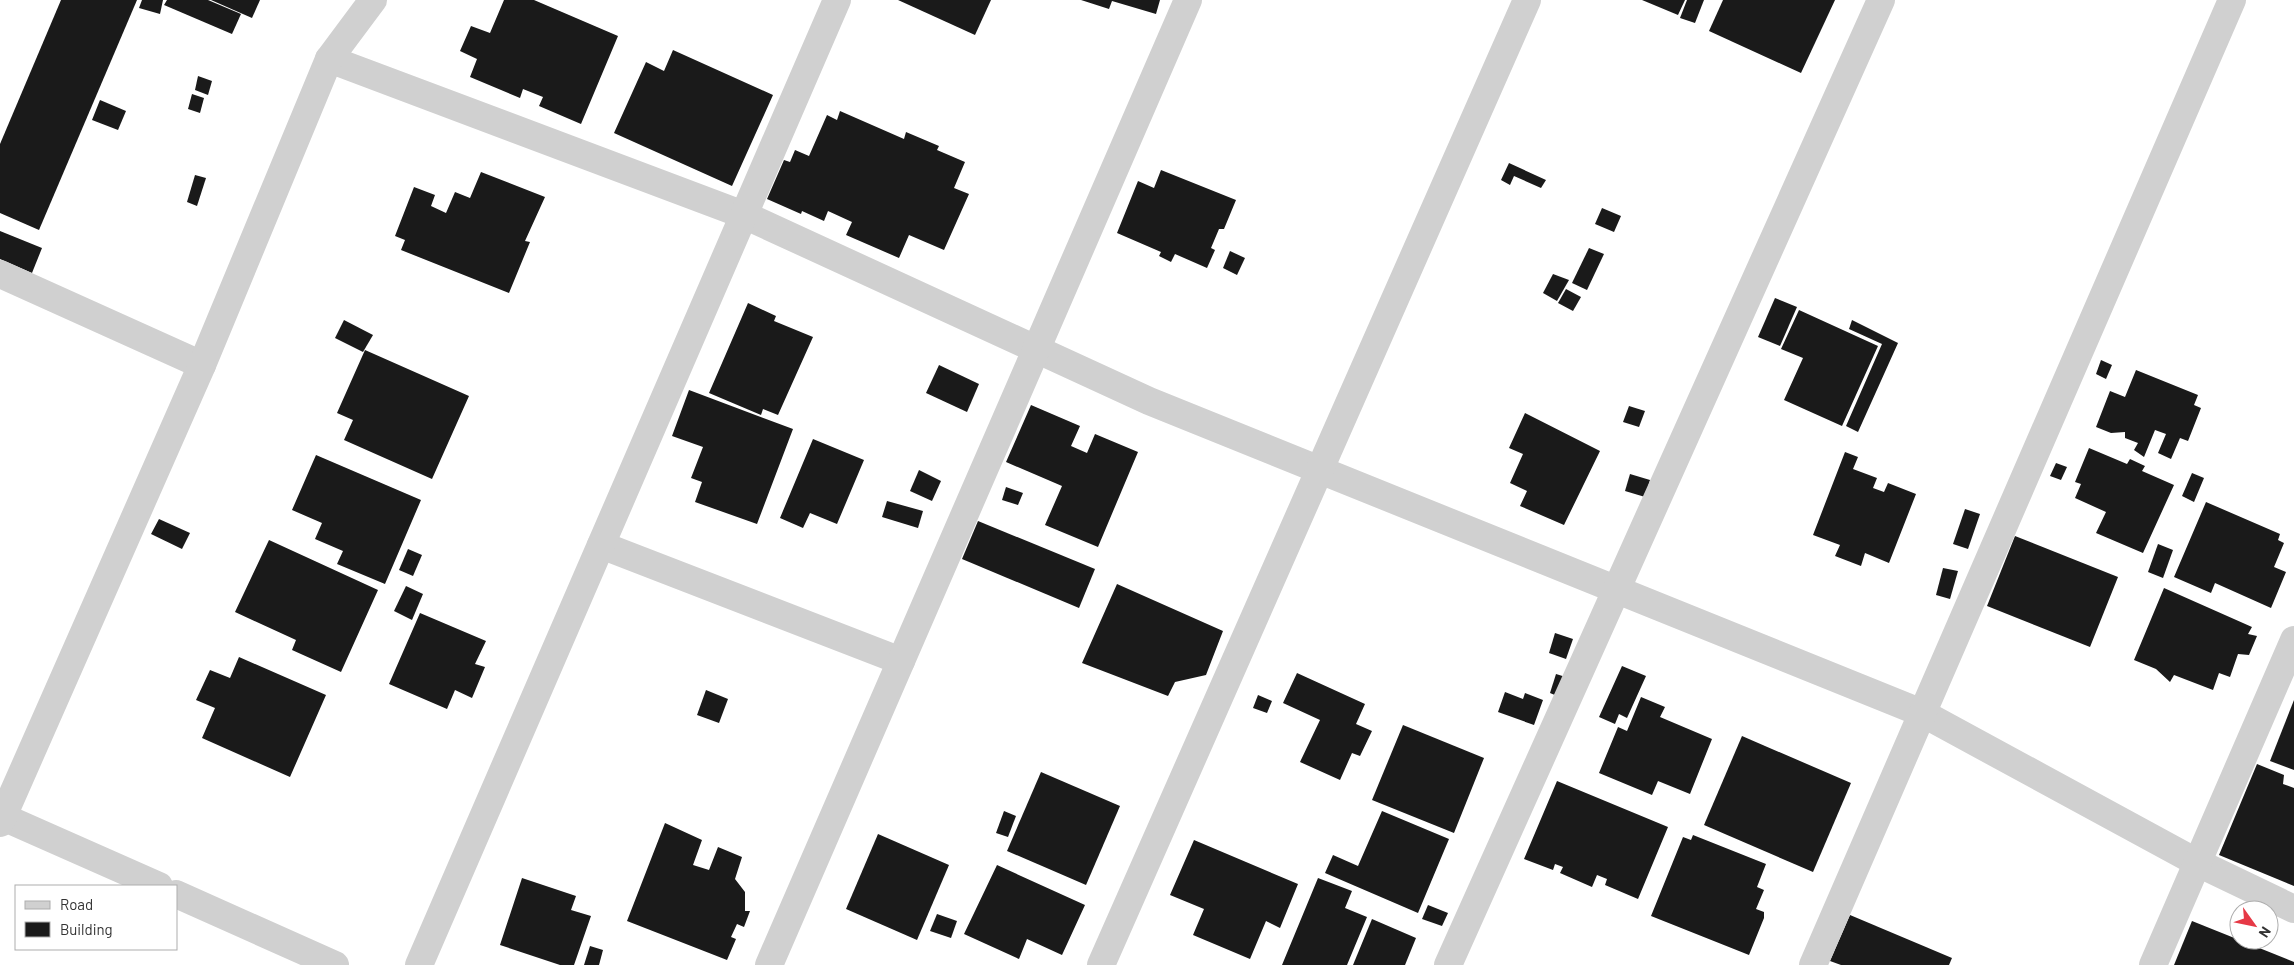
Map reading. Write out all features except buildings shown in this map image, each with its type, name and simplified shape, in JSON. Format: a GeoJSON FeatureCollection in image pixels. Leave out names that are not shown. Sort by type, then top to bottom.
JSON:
{"type":"FeatureCollection","features":[{"type":"Feature","properties":{"kind":"street"},"geometry":{"type":"LineString","coordinates":[[157,885],[1,820],[202,365],[329,59],[373,0]]}},
{"type":"Feature","properties":{"kind":"street"},"geometry":{"type":"LineString","coordinates":[[419,965],[837,0]]}},
{"type":"Feature","properties":{"kind":"street"},"geometry":{"type":"LineString","coordinates":[[769,965],[1188,0]]}},
{"type":"Feature","properties":{"kind":"street"},"geometry":{"type":"LineString","coordinates":[[1101,965],[1527,0]]}},
{"type":"Feature","properties":{"kind":"street"},"geometry":{"type":"LineString","coordinates":[[1448,965],[1881,0]]}},
{"type":"Feature","properties":{"kind":"street"},"geometry":{"type":"LineString","coordinates":[[1813,965],[2232,0]]}},
{"type":"Feature","properties":{"kind":"street"},"geometry":{"type":"LineString","coordinates":[[329,59],[744,215],[1149,401],[1922,713],[2198,863],[2294,909]]}},
{"type":"Feature","properties":{"kind":"street"},"geometry":{"type":"LineString","coordinates":[[0,274],[202,365]]}},
{"type":"Feature","properties":{"kind":"street"},"geometry":{"type":"LineString","coordinates":[[601,545],[901,661]]}},
{"type":"Feature","properties":{"kind":"street"},"geometry":{"type":"LineString","coordinates":[[2153,965],[2294,640]]}},
{"type":"Feature","properties":{"kind":"street"},"geometry":{"type":"LineString","coordinates":[[178,895],[335,965]]}}]}
